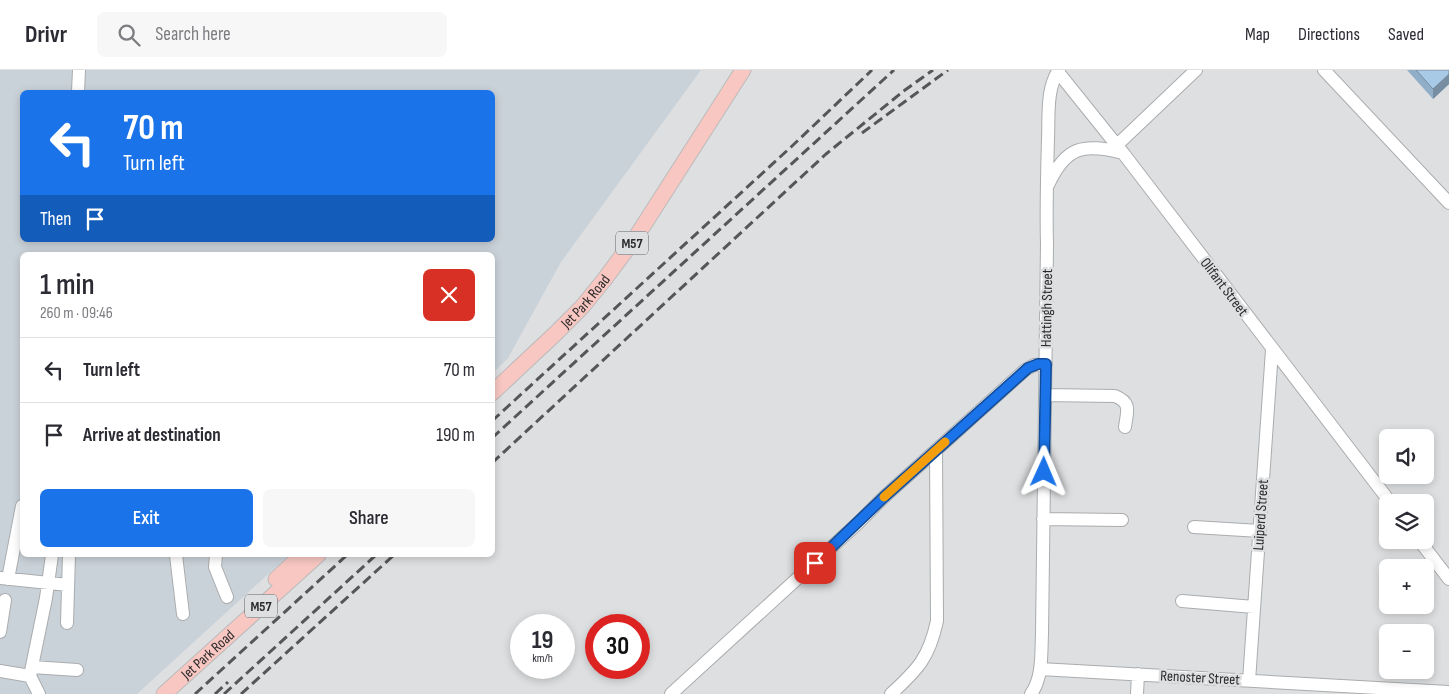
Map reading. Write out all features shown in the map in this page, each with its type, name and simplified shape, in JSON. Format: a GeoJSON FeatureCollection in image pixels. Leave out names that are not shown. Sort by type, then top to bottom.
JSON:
{"type":"FeatureCollection","features":[{"type":"Feature","properties":{"kind":"main road","name":"Jet Park Road"},"geometry":{"type":"LineString","coordinates":[[495,380],[569,310],[600,273],[633,227],[734,70]]}},
{"type":"Feature","properties":{"kind":"main road","name":"Jet Park Road"},"geometry":{"type":"LineString","coordinates":[[495,390],[582,307],[604,280],[636,237],[743,70]]}},
{"type":"Feature","properties":{"kind":"main road","name":"Jet Park Road"},"geometry":{"type":"LineString","coordinates":[[152,694],[300,557]]}},
{"type":"Feature","properties":{"kind":"main road","name":"Jet Park Road"},"geometry":{"type":"LineString","coordinates":[[164,694],[316,557]]}},
{"type":"Feature","properties":{"kind":"street"},"geometry":{"type":"LineString","coordinates":[[78,90],[79,70]]}},
{"type":"Feature","properties":{"kind":"street"},"geometry":{"type":"LineString","coordinates":[[1046,190],[1060,164],[1069,156],[1089,148],[1098,147],[1119,150],[1196,70]]}},
{"type":"Feature","properties":{"kind":"street"},"geometry":{"type":"LineString","coordinates":[[1324,70],[1447,197]]}},
{"type":"Feature","properties":{"kind":"street","name":"Olifant Street"},"geometry":{"type":"LineString","coordinates":[[1058,71],[1384,494]]}},
{"type":"Feature","properties":{"kind":"street","name":"Hattingh Street"},"geometry":{"type":"LineString","coordinates":[[1031,694],[1038,680],[1040,669],[1046,364],[1046,190],[1050,100],[1054,79],[1058,71]]}},
{"type":"Feature","properties":{"kind":"street","name":"Luiperd Street"},"geometry":{"type":"LineString","coordinates":[[1249,681],[1272,350]]}},
{"type":"Feature","properties":{"kind":"street"},"geometry":{"type":"LineString","coordinates":[[671,694],[1028,368],[1038,364],[1046,364]]}},
{"type":"Feature","properties":{"kind":"street"},"geometry":{"type":"LineString","coordinates":[[1045,396],[1115,396],[1125,401],[1128,406],[1125,427]]}},
{"type":"Feature","properties":{"kind":"street"},"geometry":{"type":"LineString","coordinates":[[891,694],[913,674],[925,658],[933,640],[937,621],[936,450]]}},
{"type":"Feature","properties":{"kind":"street"},"geometry":{"type":"LineString","coordinates":[[20,514],[4,578],[68,585]]}},
{"type":"Feature","properties":{"kind":"street"},"geometry":{"type":"LineString","coordinates":[[1043,519],[1122,520]]}},
{"type":"Feature","properties":{"kind":"street"},"geometry":{"type":"LineString","coordinates":[[1194,527],[1260,531]]}},
{"type":"Feature","properties":{"kind":"street"},"geometry":{"type":"LineString","coordinates":[[1426,549],[1449,579]]}},
{"type":"Feature","properties":{"kind":"street"},"geometry":{"type":"LineString","coordinates":[[39,694],[31,672],[52,557]]}},
{"type":"Feature","properties":{"kind":"street"},"geometry":{"type":"LineString","coordinates":[[66,623],[69,557]]}},
{"type":"Feature","properties":{"kind":"street"},"geometry":{"type":"LineString","coordinates":[[176,557],[183,614]]}},
{"type":"Feature","properties":{"kind":"street"},"geometry":{"type":"LineString","coordinates":[[216,557],[215,568],[227,596]]}},
{"type":"Feature","properties":{"kind":"street"},"geometry":{"type":"LineString","coordinates":[[0,632],[5,600]]}},
{"type":"Feature","properties":{"kind":"street"},"geometry":{"type":"LineString","coordinates":[[1182,601],[1254,607]]}},
{"type":"Feature","properties":{"kind":"street","name":"Renoster Street"},"geometry":{"type":"LineString","coordinates":[[1040,669],[1412,692],[1449,692]]}},
{"type":"Feature","properties":{"kind":"street"},"geometry":{"type":"LineString","coordinates":[[0,672],[77,670]]}},
{"type":"Feature","properties":{"kind":"street"},"geometry":{"type":"LineString","coordinates":[[1137,694],[1138,674]]}},
{"type":"Feature","properties":{"kind":"shaded area"},"geometry":{"type":"Polygon","coordinates":[[[0,70],[701,70],[561,262],[508,358],[495,371],[495,252],[20,252],[20,557],[287,557],[137,694],[0,694],[0,70]]]}},
{"type":"Feature","properties":{"kind":"building"},"geometry":{"type":"Polygon","coordinates":[[[1416,70],[1449,70],[1449,74],[1433,89],[1416,70]]]}},
{"type":"Feature","properties":{"kind":"railway"},"geometry":{"type":"LineString","coordinates":[[495,418],[791,147],[872,70]]}},
{"type":"Feature","properties":{"kind":"railway"},"geometry":{"type":"LineString","coordinates":[[495,435],[894,70]]}},
{"type":"Feature","properties":{"kind":"railway"},"geometry":{"type":"LineString","coordinates":[[495,460],[826,154],[905,90],[933,70]]}},
{"type":"Feature","properties":{"kind":"railway"},"geometry":{"type":"LineString","coordinates":[[862,133],[948,70]]}},
{"type":"Feature","properties":{"kind":"railway"},"geometry":{"type":"LineString","coordinates":[[195,694],[345,557]]}},
{"type":"Feature","properties":{"kind":"railway"},"geometry":{"type":"LineString","coordinates":[[224,694],[374,557]]}},
{"type":"Feature","properties":{"kind":"railway"},"geometry":{"type":"LineString","coordinates":[[241,694],[392,557]]}},
{"type":"Feature","properties":{"kind":"railway"},"geometry":{"type":"LineString","coordinates":[[215,694],[228,682]]}},
{"type":"Feature","properties":{"kind":"slow traffic"},"geometry":{"type":"LineString","coordinates":[[884,497],[945,442]]}},
{"type":"Feature","properties":{"kind":"route"},"geometry":{"type":"LineString","coordinates":[[815,563],[936,450],[1028,368],[1038,364],[1046,364],[1044,472]]}}]}
